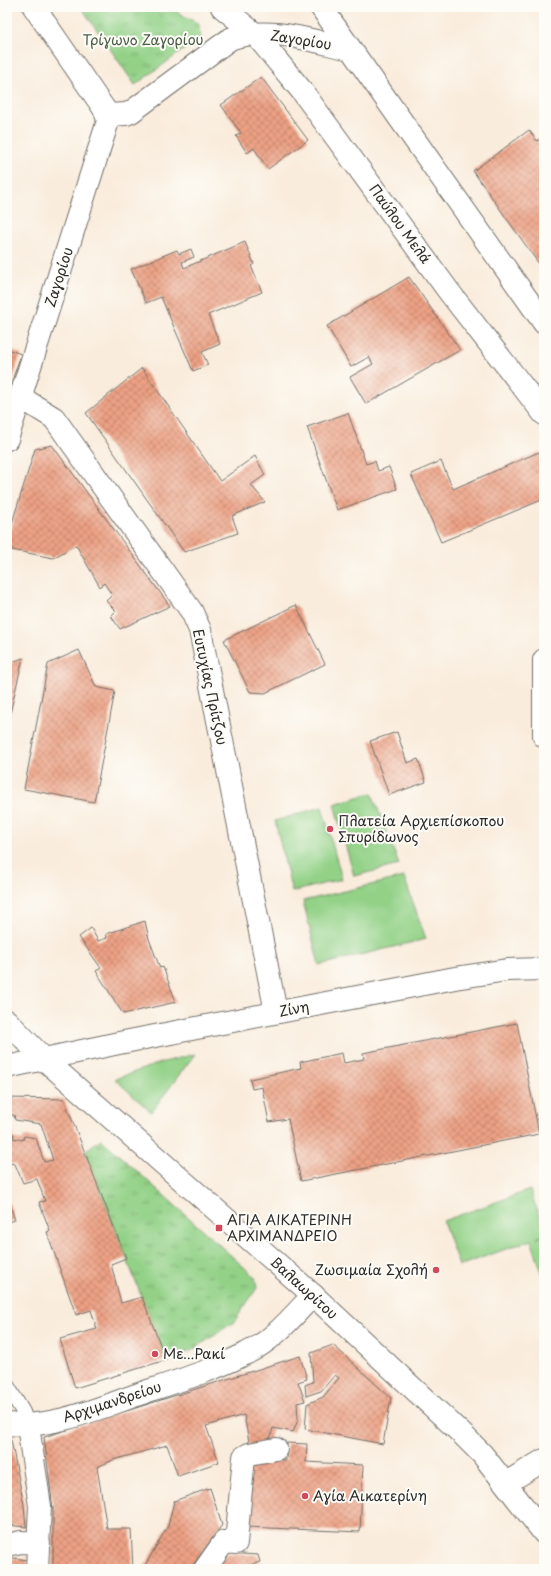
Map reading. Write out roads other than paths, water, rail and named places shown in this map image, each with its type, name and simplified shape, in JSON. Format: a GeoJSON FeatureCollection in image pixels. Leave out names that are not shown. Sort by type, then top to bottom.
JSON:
{"type":"FeatureCollection","features":[{"type":"Feature","properties":{"kind":"street"},"geometry":{"type":"LineString","coordinates":[[34,7],[108,115]]}},
{"type":"Feature","properties":{"kind":"street","name":"Παύλου Μελά"},"geometry":{"type":"LineString","coordinates":[[222,7],[255,34],[302,91],[450,293],[544,414]]}},
{"type":"Feature","properties":{"kind":"street"},"geometry":{"type":"LineString","coordinates":[[321,7],[544,323]]}},
{"type":"Feature","properties":{"kind":"street","name":"Ζαγορίου"},"geometry":{"type":"LineString","coordinates":[[7,439],[107,128],[108,115],[126,114],[130,112],[230,39],[255,34],[282,35],[350,49]]}},
{"type":"Feature","properties":{"kind":"street","name":"Ευτυχίας Πρίτζου"},"geometry":{"type":"LineString","coordinates":[[20,398],[54,418],[192,612],[200,630],[276,1012]]}},
{"type":"Feature","properties":{"kind":"street"},"geometry":{"type":"LineString","coordinates":[[544,660],[544,736]]}},
{"type":"Feature","properties":{"kind":"street","name":"Ζίνη"},"geometry":{"type":"LineString","coordinates":[[7,1068],[119,1043],[455,978],[507,970],[544,969]]}},
{"type":"Feature","properties":{"kind":"street","name":"Βαλαωρίτου"},"geometry":{"type":"LineString","coordinates":[[7,1021],[45,1060],[313,1295],[482,1454],[544,1533]]}},
{"type":"Feature","properties":{"kind":"street","name":"Αρχιμανδρείου"},"geometry":{"type":"LineString","coordinates":[[18,1425],[74,1416],[190,1376],[248,1353],[276,1333],[313,1295]]}},
{"type":"Feature","properties":{"kind":"street"},"geometry":{"type":"LineString","coordinates":[[18,1425],[40,1506],[37,1569]]}},
{"type":"Feature","properties":{"kind":"street"},"geometry":{"type":"LineString","coordinates":[[205,1569],[224,1542],[236,1543],[244,1457],[249,1454],[276,1449]]}},
{"type":"Feature","properties":{"kind":"street"},"geometry":{"type":"LineString","coordinates":[[506,1483],[544,1460]]}},
{"type":"Feature","properties":{"kind":"street"},"geometry":{"type":"LineString","coordinates":[[7,1545],[21,1542],[39,1543]]}},
{"type":"Feature","properties":{"kind":"lane"},"geometry":{"type":"LineString","coordinates":[[7,1385],[23,1412],[18,1425]]}},
{"type":"Feature","properties":{"kind":"place","name":"Πλατεία Αρχιεπίσκοπου Σπυρίδωνος"},"geometry":{"type":"Point","coordinates":[330,829]}},
{"type":"Feature","properties":{"kind":"place","name":"ΑΓΙΑ ΑΙΚΑΤΕΡΙΝΗ ΑΡΧΙΜΑΝΔΡΕΙΟ"},"geometry":{"type":"Point","coordinates":[219,1228]}},
{"type":"Feature","properties":{"kind":"place","name":"Ζωσιμαία Σχολή"},"geometry":{"type":"Point","coordinates":[436,1270]}},
{"type":"Feature","properties":{"kind":"place","name":"Με...Ρακί"},"geometry":{"type":"Point","coordinates":[155,1354]}},
{"type":"Feature","properties":{"kind":"place","name":"Αγία Αικατερίνη"},"geometry":{"type":"Point","coordinates":[305,1496]}},
{"type":"Feature","properties":{"kind":"park label","name":"Τρίγωνο Ζαγορίου"},"geometry":{"type":"Point","coordinates":[143,40]}}]}
